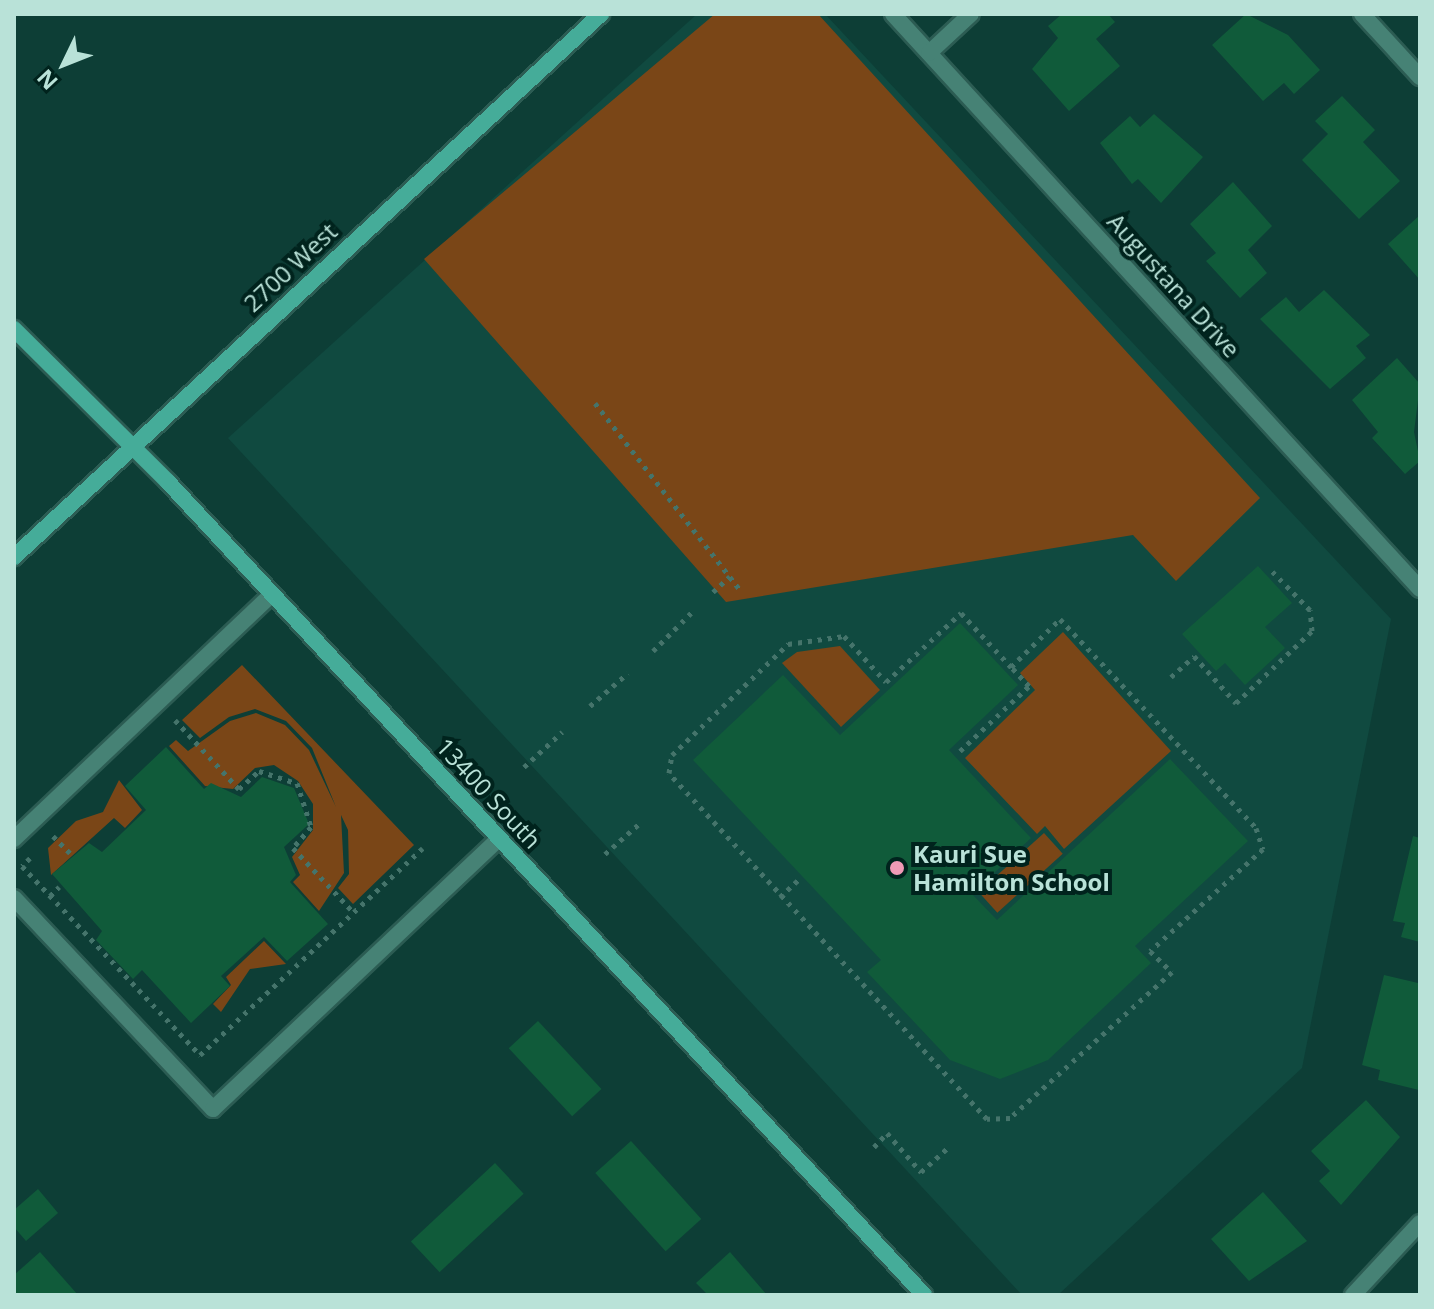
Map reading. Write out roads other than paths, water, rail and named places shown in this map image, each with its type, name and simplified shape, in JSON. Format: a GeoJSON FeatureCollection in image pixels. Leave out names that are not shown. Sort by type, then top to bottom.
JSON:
{"type":"FeatureCollection","features":[{"type":"Feature","properties":{"kind":"main road","name":"2700 West"},"geometry":{"type":"LineString","coordinates":[[14,557],[601,14]]}},
{"type":"Feature","properties":{"kind":"main road","name":"13400 South"},"geometry":{"type":"LineString","coordinates":[[14,329],[133,448],[924,1295]]}},
{"type":"Feature","properties":{"kind":"street","name":"Augustana Drive"},"geometry":{"type":"LineString","coordinates":[[893,14],[1420,589]]}},
{"type":"Feature","properties":{"kind":"street"},"geometry":{"type":"LineString","coordinates":[[929,53],[971,14]]}},
{"type":"Feature","properties":{"kind":"street"},"geometry":{"type":"LineString","coordinates":[[1362,14],[1420,77]]}},
{"type":"Feature","properties":{"kind":"street"},"geometry":{"type":"LineString","coordinates":[[14,839],[271,595]]}},
{"type":"Feature","properties":{"kind":"street"},"geometry":{"type":"LineString","coordinates":[[14,898],[213,1109],[499,839]]}},
{"type":"Feature","properties":{"kind":"street"},"geometry":{"type":"LineString","coordinates":[[1353,1295],[1420,1223]]}},
{"type":"Feature","properties":{"kind":"place","name":"Kauri Sue Hamilton School"},"geometry":{"type":"Point","coordinates":[897,868]}}]}
